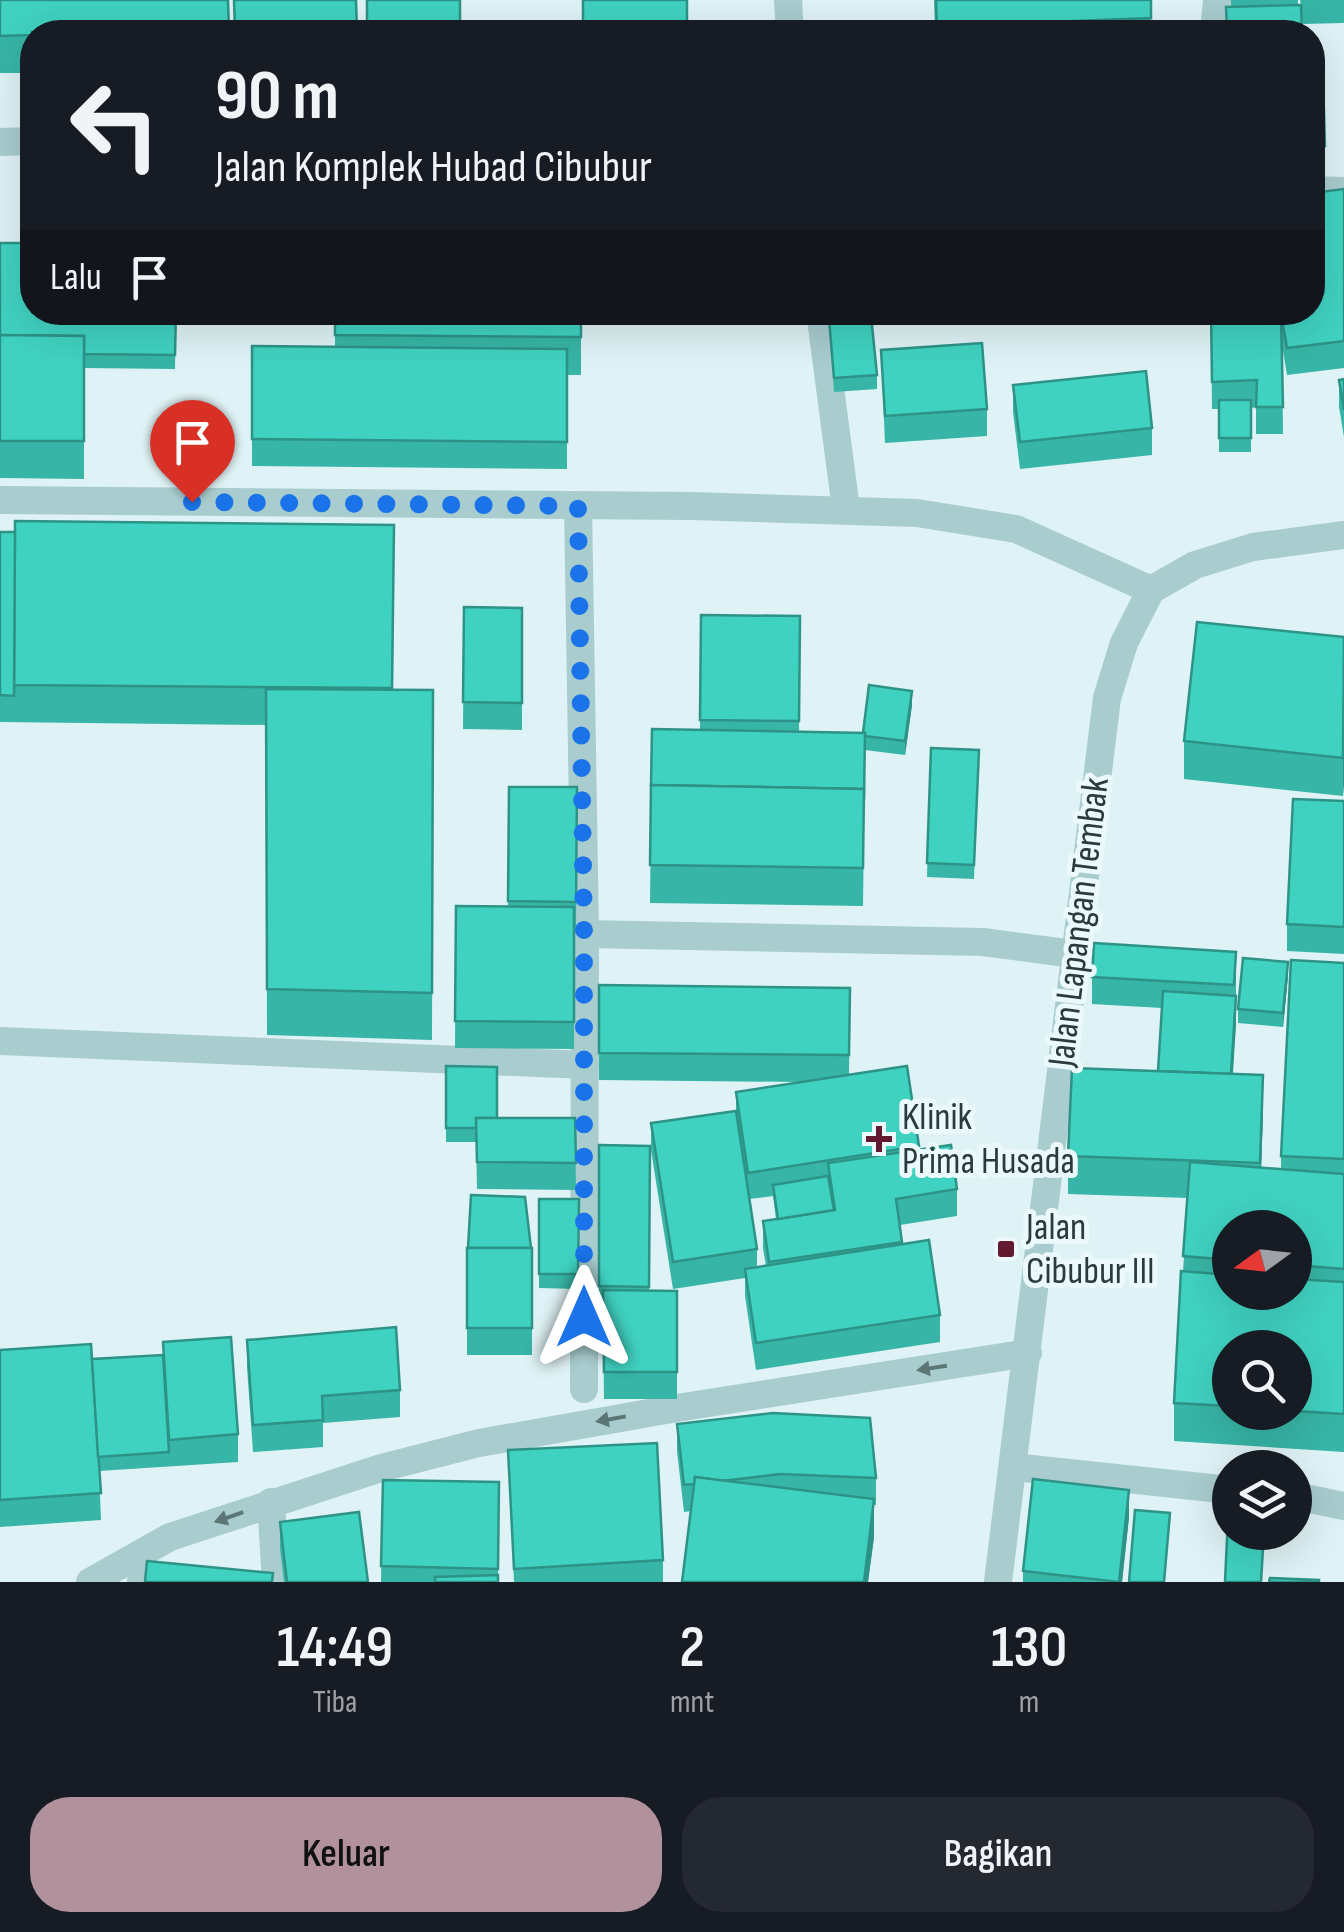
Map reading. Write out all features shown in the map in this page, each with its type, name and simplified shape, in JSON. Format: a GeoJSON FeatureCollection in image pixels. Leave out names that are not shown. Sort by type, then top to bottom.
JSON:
{"type":"FeatureCollection","features":[{"type":"Feature","properties":{"kind":"street"},"geometry":{"type":"LineString","coordinates":[[822,325],[846,509]]}},
{"type":"Feature","properties":{"kind":"street"},"geometry":{"type":"LineString","coordinates":[[0,500],[917,513],[1016,529],[1151,590],[1195,565],[1252,547],[1344,535]]}},
{"type":"Feature","properties":{"kind":"street"},"geometry":{"type":"LineString","coordinates":[[578,506],[584,934],[584,1388]]}},
{"type":"Feature","properties":{"kind":"street","name":"Jalan Lapangan Tembak"},"geometry":{"type":"LineString","coordinates":[[998,1582],[1107,698],[1124,643],[1151,590]]}},
{"type":"Feature","properties":{"kind":"street"},"geometry":{"type":"LineString","coordinates":[[584,934],[983,942],[1074,954]]}},
{"type":"Feature","properties":{"kind":"street"},"geometry":{"type":"LineString","coordinates":[[0,1041],[584,1065]]}},
{"type":"Feature","properties":{"kind":"street"},"geometry":{"type":"LineString","coordinates":[[90,1582],[170,1537],[381,1468],[479,1443],[683,1406],[1028,1354]]}},
{"type":"Feature","properties":{"kind":"street"},"geometry":{"type":"LineString","coordinates":[[1014,1467],[1212,1488]]}},
{"type":"Feature","properties":{"kind":"street"},"geometry":{"type":"LineString","coordinates":[[1312,1499],[1344,1506]]}},
{"type":"Feature","properties":{"kind":"street"},"geometry":{"type":"LineString","coordinates":[[271,1502],[276,1582]]}},
{"type":"Feature","properties":{"kind":"street"},"geometry":{"type":"LineString","coordinates":[[141,1582],[144,1552]]}},
{"type":"Feature","properties":{"kind":"building"},"geometry":{"type":"Polygon","coordinates":[[[0,0],[228,0],[229,20],[20,20],[20,35],[0,36],[0,0]]]}},
{"type":"Feature","properties":{"kind":"building"},"geometry":{"type":"Polygon","coordinates":[[[234,0],[356,0],[357,20],[235,20],[234,0]]]}},
{"type":"Feature","properties":{"kind":"building"},"geometry":{"type":"Polygon","coordinates":[[[367,0],[460,0],[460,20],[367,20],[367,0]]]}},
{"type":"Feature","properties":{"kind":"building"},"geometry":{"type":"Polygon","coordinates":[[[583,0],[687,0],[687,20],[583,20],[583,0]]]}},
{"type":"Feature","properties":{"kind":"building"},"geometry":{"type":"Polygon","coordinates":[[[936,0],[1151,0],[1151,18],[937,20],[936,0]]]}},
{"type":"Feature","properties":{"kind":"building"},"geometry":{"type":"Polygon","coordinates":[[[1301,5],[1302,20],[1227,20],[1226,7],[1301,5]]]}},
{"type":"Feature","properties":{"kind":"building"},"geometry":{"type":"Polygon","coordinates":[[[1344,189],[1344,341],[1287,348],[1283,325],[1325,325],[1325,191],[1344,189]]]}},
{"type":"Feature","properties":{"kind":"building"},"geometry":{"type":"Polygon","coordinates":[[[0,243],[20,243],[20,325],[176,325],[175,355],[84,354],[84,336],[0,335],[0,243]]]}},
{"type":"Feature","properties":{"kind":"building"},"geometry":{"type":"Polygon","coordinates":[[[335,325],[581,325],[581,337],[335,335],[335,325]]]}},
{"type":"Feature","properties":{"kind":"building"},"geometry":{"type":"Polygon","coordinates":[[[830,325],[872,325],[877,375],[834,378],[830,325]]]}},
{"type":"Feature","properties":{"kind":"building"},"geometry":{"type":"Polygon","coordinates":[[[1211,325],[1281,325],[1283,407],[1256,407],[1257,380],[1212,382],[1211,325]]]}},
{"type":"Feature","properties":{"kind":"building"},"geometry":{"type":"Polygon","coordinates":[[[0,335],[84,336],[84,441],[0,441],[0,335]]]}},
{"type":"Feature","properties":{"kind":"building"},"geometry":{"type":"Polygon","coordinates":[[[982,343],[987,409],[885,416],[881,350],[982,343]]]}},
{"type":"Feature","properties":{"kind":"building"},"geometry":{"type":"Polygon","coordinates":[[[252,346],[567,349],[567,442],[252,439],[252,346]]]}},
{"type":"Feature","properties":{"kind":"building"},"geometry":{"type":"Polygon","coordinates":[[[1146,371],[1152,428],[1020,442],[1013,385],[1146,371]]]}},
{"type":"Feature","properties":{"kind":"building"},"geometry":{"type":"Polygon","coordinates":[[[1344,379],[1344,410],[1339,380],[1344,379]]]}},
{"type":"Feature","properties":{"kind":"building"},"geometry":{"type":"Polygon","coordinates":[[[1219,400],[1251,400],[1251,438],[1219,438],[1219,400]]]}},
{"type":"Feature","properties":{"kind":"building"},"geometry":{"type":"Polygon","coordinates":[[[15,521],[394,525],[392,688],[14,685],[15,521]]]}},
{"type":"Feature","properties":{"kind":"building"},"geometry":{"type":"Polygon","coordinates":[[[0,532],[15,532],[14,696],[0,695],[0,532]]]}},
{"type":"Feature","properties":{"kind":"building"},"geometry":{"type":"Polygon","coordinates":[[[464,607],[522,608],[522,703],[463,702],[464,607]]]}},
{"type":"Feature","properties":{"kind":"building"},"geometry":{"type":"Polygon","coordinates":[[[701,615],[800,616],[799,721],[700,720],[701,615]]]}},
{"type":"Feature","properties":{"kind":"building"},"geometry":{"type":"Polygon","coordinates":[[[1197,622],[1344,637],[1343,758],[1184,741],[1197,622]]]}},
{"type":"Feature","properties":{"kind":"building"},"geometry":{"type":"Polygon","coordinates":[[[869,685],[912,691],[905,741],[863,733],[869,685]]]}},
{"type":"Feature","properties":{"kind":"building"},"geometry":{"type":"Polygon","coordinates":[[[266,689],[433,690],[432,993],[267,989],[266,689]]]}},
{"type":"Feature","properties":{"kind":"building"},"geometry":{"type":"Polygon","coordinates":[[[652,729],[865,733],[864,799],[864,789],[651,785],[652,729]]]}},
{"type":"Feature","properties":{"kind":"building"},"geometry":{"type":"Polygon","coordinates":[[[931,748],[979,750],[974,865],[927,863],[931,748]]]}},
{"type":"Feature","properties":{"kind":"building"},"geometry":{"type":"Polygon","coordinates":[[[651,785],[864,789],[863,868],[650,865],[651,785]]]}},
{"type":"Feature","properties":{"kind":"building"},"geometry":{"type":"Polygon","coordinates":[[[509,787],[577,787],[576,902],[508,901],[509,787]]]}},
{"type":"Feature","properties":{"kind":"building"},"geometry":{"type":"Polygon","coordinates":[[[1293,799],[1344,801],[1344,927],[1287,924],[1293,799]]]}},
{"type":"Feature","properties":{"kind":"building"},"geometry":{"type":"Polygon","coordinates":[[[456,906],[574,907],[574,1022],[455,1021],[456,906]]]}},
{"type":"Feature","properties":{"kind":"building"},"geometry":{"type":"Polygon","coordinates":[[[1094,943],[1236,952],[1234,985],[1092,977],[1094,943]]]}},
{"type":"Feature","properties":{"kind":"building"},"geometry":{"type":"Polygon","coordinates":[[[1243,958],[1288,962],[1283,1013],[1238,1009],[1243,958]]]}},
{"type":"Feature","properties":{"kind":"building"},"geometry":{"type":"Polygon","coordinates":[[[1291,960],[1344,963],[1344,1159],[1281,1156],[1291,960]]]}},
{"type":"Feature","properties":{"kind":"building"},"geometry":{"type":"Polygon","coordinates":[[[599,985],[850,988],[849,1055],[599,1053],[599,985]]]}},
{"type":"Feature","properties":{"kind":"building"},"geometry":{"type":"Polygon","coordinates":[[[1163,991],[1236,996],[1231,1074],[1158,1071],[1163,991]]]}},
{"type":"Feature","properties":{"kind":"building"},"geometry":{"type":"Polygon","coordinates":[[[446,1066],[497,1067],[497,1118],[476,1118],[477,1128],[446,1128],[446,1066]]]}},
{"type":"Feature","properties":{"kind":"building"},"geometry":{"type":"Polygon","coordinates":[[[907,1066],[919,1146],[748,1173],[736,1092],[907,1066]]]}},
{"type":"Feature","properties":{"kind":"building"},"geometry":{"type":"Polygon","coordinates":[[[1072,1068],[1263,1075],[1260,1163],[1068,1156],[1072,1068]]]}},
{"type":"Feature","properties":{"kind":"building"},"geometry":{"type":"Polygon","coordinates":[[[736,1111],[757,1249],[673,1262],[651,1123],[736,1111]]]}},
{"type":"Feature","properties":{"kind":"building"},"geometry":{"type":"Polygon","coordinates":[[[476,1118],[575,1118],[576,1163],[477,1162],[476,1118]]]}},
{"type":"Feature","properties":{"kind":"building"},"geometry":{"type":"Polygon","coordinates":[[[599,1145],[650,1146],[649,1287],[599,1286],[599,1145]]]}},
{"type":"Feature","properties":{"kind":"building"},"geometry":{"type":"Polygon","coordinates":[[[951,1145],[957,1189],[896,1199],[902,1242],[769,1262],[763,1221],[835,1210],[828,1163],[951,1145]]]}},
{"type":"Feature","properties":{"kind":"building"},"geometry":{"type":"Polygon","coordinates":[[[1190,1162],[1344,1174],[1344,1269],[1312,1266],[1312,1210],[1212,1210],[1212,1258],[1183,1256],[1190,1162]]]}},
{"type":"Feature","properties":{"kind":"building"},"geometry":{"type":"Polygon","coordinates":[[[828,1176],[834,1210],[778,1219],[773,1185],[828,1176]]]}},
{"type":"Feature","properties":{"kind":"building"},"geometry":{"type":"Polygon","coordinates":[[[471,1195],[525,1197],[531,1248],[468,1248],[471,1195]]]}},
{"type":"Feature","properties":{"kind":"building"},"geometry":{"type":"Polygon","coordinates":[[[539,1199],[579,1199],[578,1274],[539,1274],[539,1199]]]}},
{"type":"Feature","properties":{"kind":"building"},"geometry":{"type":"Polygon","coordinates":[[[929,1240],[940,1315],[756,1343],[745,1269],[929,1240]]]}},
{"type":"Feature","properties":{"kind":"building"},"geometry":{"type":"Polygon","coordinates":[[[467,1248],[532,1248],[532,1328],[467,1328],[467,1248]]]}},
{"type":"Feature","properties":{"kind":"building"},"geometry":{"type":"Polygon","coordinates":[[[1181,1271],[1212,1274],[1212,1310],[1312,1310],[1312,1280],[1344,1282],[1344,1414],[1312,1412],[1312,1330],[1212,1330],[1212,1405],[1174,1403],[1181,1271]]]}},
{"type":"Feature","properties":{"kind":"building"},"geometry":{"type":"Polygon","coordinates":[[[603,1290],[677,1291],[677,1372],[604,1372],[603,1290]]]}},
{"type":"Feature","properties":{"kind":"building"},"geometry":{"type":"Polygon","coordinates":[[[396,1327],[400,1390],[322,1396],[323,1420],[253,1425],[247,1340],[396,1327]]]}},
{"type":"Feature","properties":{"kind":"building"},"geometry":{"type":"Polygon","coordinates":[[[231,1337],[238,1434],[169,1440],[163,1342],[231,1337]]]}},
{"type":"Feature","properties":{"kind":"building"},"geometry":{"type":"Polygon","coordinates":[[[91,1344],[101,1493],[0,1500],[0,1350],[91,1344]]]}},
{"type":"Feature","properties":{"kind":"building"},"geometry":{"type":"Polygon","coordinates":[[[163,1355],[169,1452],[98,1457],[92,1359],[163,1355]]]}},
{"type":"Feature","properties":{"kind":"building"},"geometry":{"type":"Polygon","coordinates":[[[773,1413],[870,1418],[876,1478],[780,1474],[722,1481],[695,1477],[694,1484],[684,1485],[677,1424],[773,1413]]]}},
{"type":"Feature","properties":{"kind":"building"},"geometry":{"type":"Polygon","coordinates":[[[657,1443],[663,1560],[514,1569],[508,1450],[657,1443]]]}},
{"type":"Feature","properties":{"kind":"building"},"geometry":{"type":"Polygon","coordinates":[[[695,1477],[874,1499],[864,1582],[682,1582],[695,1477]]]}},
{"type":"Feature","properties":{"kind":"building"},"geometry":{"type":"Polygon","coordinates":[[[1033,1479],[1129,1490],[1119,1582],[1023,1571],[1033,1479]]]}},
{"type":"Feature","properties":{"kind":"building"},"geometry":{"type":"Polygon","coordinates":[[[383,1480],[499,1482],[498,1569],[381,1566],[383,1480]]]}},
{"type":"Feature","properties":{"kind":"building"},"geometry":{"type":"Polygon","coordinates":[[[1135,1510],[1170,1513],[1164,1582],[1129,1582],[1135,1510]]]}},
{"type":"Feature","properties":{"kind":"building"},"geometry":{"type":"Polygon","coordinates":[[[359,1512],[368,1582],[287,1582],[280,1522],[359,1512]]]}},
{"type":"Feature","properties":{"kind":"building"},"geometry":{"type":"Polygon","coordinates":[[[1226,1550],[1263,1550],[1261,1582],[1225,1582],[1226,1550]]]}},
{"type":"Feature","properties":{"kind":"building"},"geometry":{"type":"Polygon","coordinates":[[[147,1561],[273,1573],[272,1582],[145,1582],[147,1561]]]}},
{"type":"Feature","properties":{"kind":"building"},"geometry":{"type":"Polygon","coordinates":[[[498,1575],[498,1582],[435,1582],[435,1577],[498,1575]]]}},
{"type":"Feature","properties":{"kind":"building"},"geometry":{"type":"Polygon","coordinates":[[[1270,1578],[1319,1580],[1319,1582],[1269,1582],[1270,1578]]]}},
{"type":"Feature","properties":{"kind":"place","name":"Klinik Prima Husada"},"geometry":{"type":"Point","coordinates":[879,1139]}},
{"type":"Feature","properties":{"kind":"place","name":"Jalan Cibubur III"},"geometry":{"type":"Point","coordinates":[1006,1249]}},
{"type":"Feature","properties":{"kind":"route"},"geometry":{"type":"LineString","coordinates":[[192,502],[578,506],[584,1317]]}}]}
